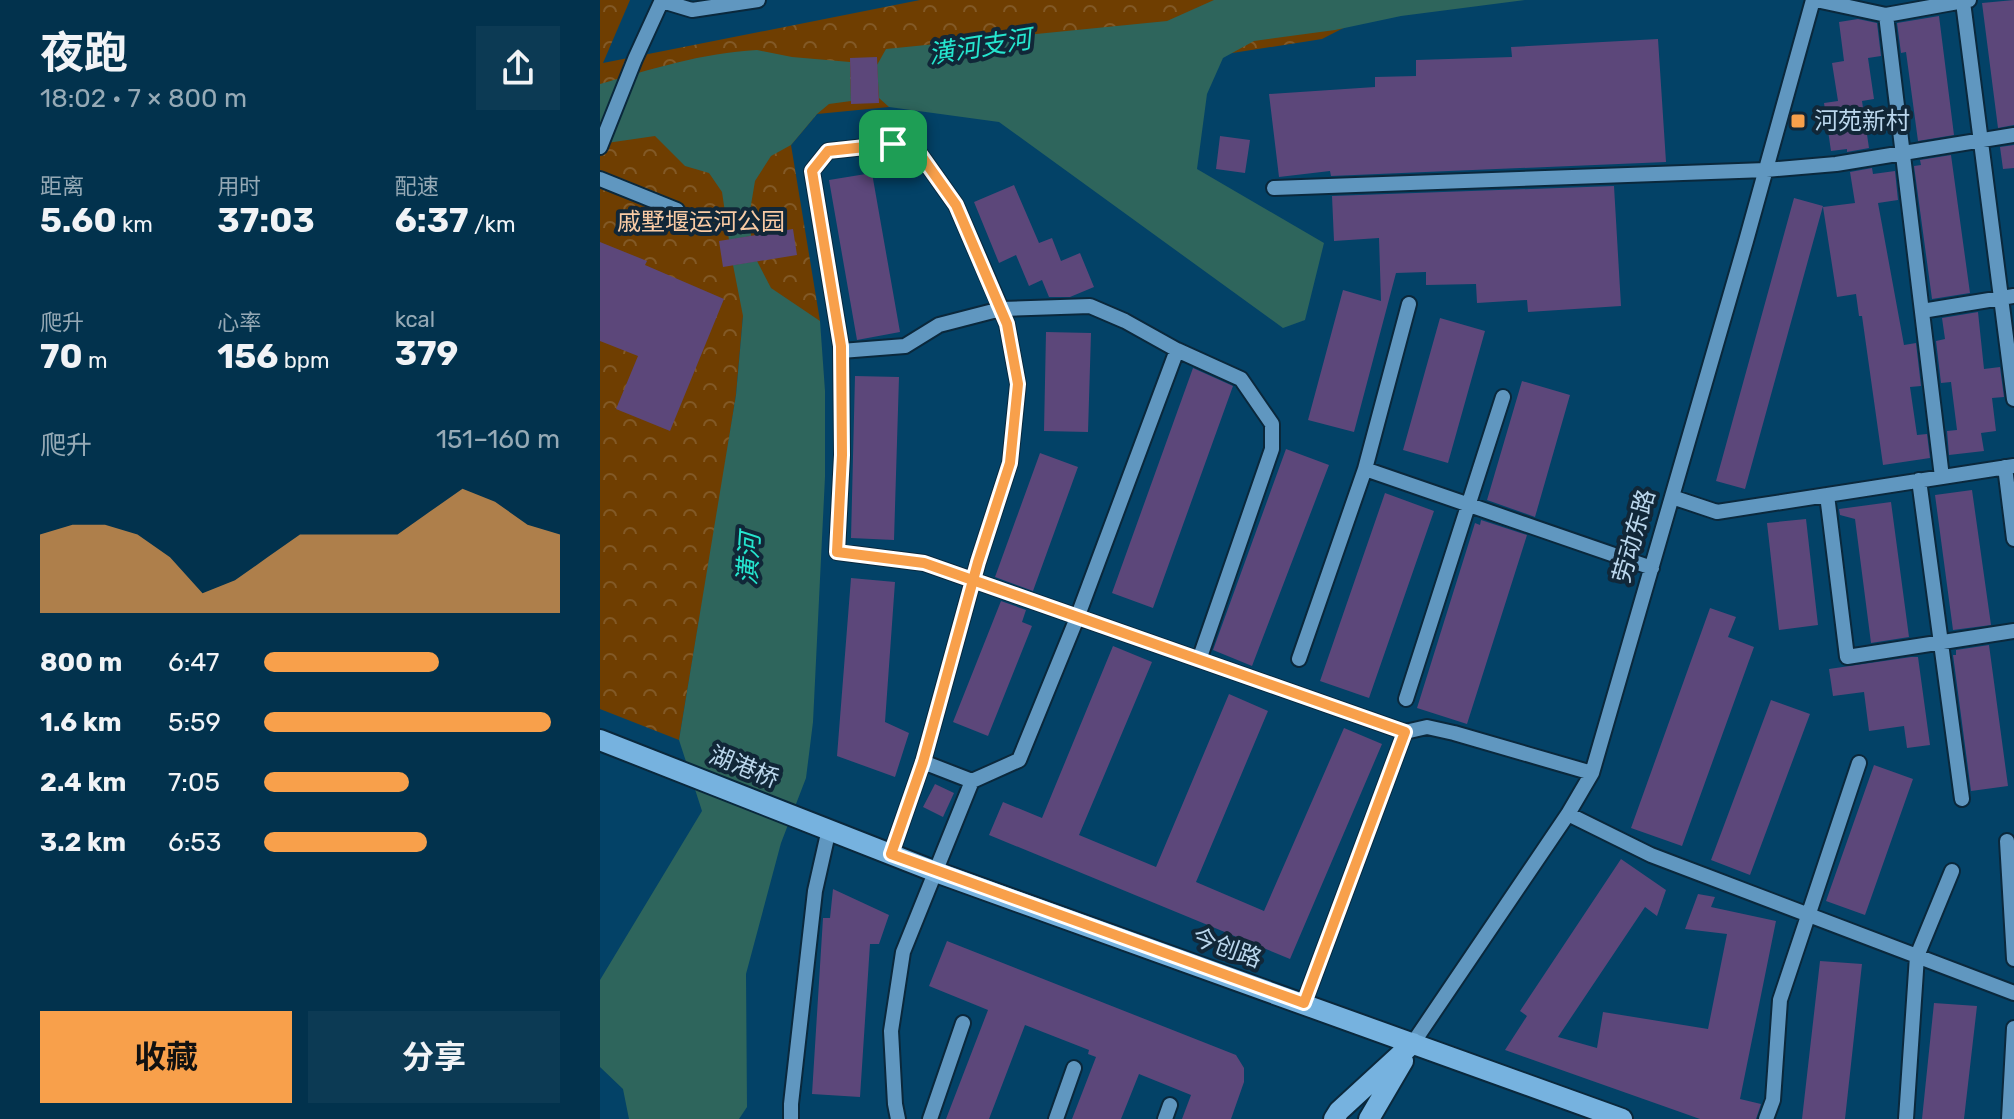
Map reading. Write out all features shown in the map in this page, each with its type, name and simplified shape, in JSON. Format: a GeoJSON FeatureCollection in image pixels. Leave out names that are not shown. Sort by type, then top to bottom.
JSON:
{"type":"FeatureCollection","features":[{"type":"Feature","properties":{"kind":"main road","name":"湖港桥"},"geometry":{"type":"LineString","coordinates":[[600,740],[822,826]]}},
{"type":"Feature","properties":{"kind":"main road","name":"今创路"},"geometry":{"type":"LineString","coordinates":[[822,826],[936,872],[1622,1119]]}},
{"type":"Feature","properties":{"kind":"main road","name":"劳动东路"},"geometry":{"type":"LineString","coordinates":[[1334,1119],[1413,1043]]}},
{"type":"Feature","properties":{"kind":"main road","name":"劳动东路"},"geometry":{"type":"LineString","coordinates":[[1369,1119],[1413,1043]]}},
{"type":"Feature","properties":{"kind":"street"},"geometry":{"type":"LineString","coordinates":[[600,147],[662,0],[692,10],[758,0]]}},
{"type":"Feature","properties":{"kind":"street"},"geometry":{"type":"LineString","coordinates":[[1815,0],[1886,15],[1966,1],[1981,141],[2008,297],[2014,399]]}},
{"type":"Feature","properties":{"kind":"street","name":"劳动东路"},"geometry":{"type":"LineString","coordinates":[[1413,1043],[1568,814],[1592,773],[1815,0]]}},
{"type":"Feature","properties":{"kind":"street"},"geometry":{"type":"LineString","coordinates":[[1886,15],[1942,477]]}},
{"type":"Feature","properties":{"kind":"street"},"geometry":{"type":"LineString","coordinates":[[1274,188],[1766,170],[1836,164],[2014,135]]}},
{"type":"Feature","properties":{"kind":"street"},"geometry":{"type":"LineString","coordinates":[[891,854],[923,762],[973,581],[1010,463],[1018,384],[1007,324],[1001,309],[956,205],[917,150],[893,144],[828,151],[812,171],[841,351],[842,455],[837,552],[924,563],[973,581],[1077,618],[1405,732],[1427,727],[1592,773]]}},
{"type":"Feature","properties":{"kind":"street"},"geometry":{"type":"LineString","coordinates":[[600,179],[677,210]]}},
{"type":"Feature","properties":{"kind":"street"},"geometry":{"type":"LineString","coordinates":[[1922,311],[2008,297]]}},
{"type":"Feature","properties":{"kind":"street"},"geometry":{"type":"LineString","coordinates":[[1299,659],[1365,469],[1409,304]]}},
{"type":"Feature","properties":{"kind":"street"},"geometry":{"type":"LineString","coordinates":[[841,351],[905,346],[939,325],[1001,309],[1090,306],[1241,379],[1272,424],[1272,449],[1199,660]]}},
{"type":"Feature","properties":{"kind":"street"},"geometry":{"type":"LineString","coordinates":[[911,1119],[898,1116],[891,1031],[903,952],[972,781],[1019,760],[1077,618],[1177,350]]}},
{"type":"Feature","properties":{"kind":"street"},"geometry":{"type":"LineString","coordinates":[[1406,699],[1503,397]]}},
{"type":"Feature","properties":{"kind":"street"},"geometry":{"type":"LineString","coordinates":[[1672,497],[1717,512],[2009,466],[2014,539]]}},
{"type":"Feature","properties":{"kind":"street"},"geometry":{"type":"LineString","coordinates":[[1365,469],[1652,568]]}},
{"type":"Feature","properties":{"kind":"street"},"geometry":{"type":"LineString","coordinates":[[1919,480],[1962,799]]}},
{"type":"Feature","properties":{"kind":"street"},"geometry":{"type":"LineString","coordinates":[[1827,495],[1847,657],[2014,631]]}},
{"type":"Feature","properties":{"kind":"street"},"geometry":{"type":"LineString","coordinates":[[1304,1003],[1405,732]]}},
{"type":"Feature","properties":{"kind":"street"},"geometry":{"type":"LineString","coordinates":[[923,762],[972,781]]}},
{"type":"Feature","properties":{"kind":"street"},"geometry":{"type":"LineString","coordinates":[[1766,1119],[1773,1100],[1780,1000],[1859,763]]}},
{"type":"Feature","properties":{"kind":"street"},"geometry":{"type":"LineString","coordinates":[[1568,814],[1651,855],[2014,993]]}},
{"type":"Feature","properties":{"kind":"street"},"geometry":{"type":"LineString","coordinates":[[791,1119],[822,826]]}},
{"type":"Feature","properties":{"kind":"street"},"geometry":{"type":"LineString","coordinates":[[2007,841],[2014,959]]}},
{"type":"Feature","properties":{"kind":"street"},"geometry":{"type":"LineString","coordinates":[[1906,1119],[1917,956],[1952,871]]}},
{"type":"Feature","properties":{"kind":"street"},"geometry":{"type":"LineString","coordinates":[[930,1119],[963,1023]]}},
{"type":"Feature","properties":{"kind":"street"},"geometry":{"type":"LineString","coordinates":[[2009,1119],[2014,1028]]}},
{"type":"Feature","properties":{"kind":"street"},"geometry":{"type":"LineString","coordinates":[[1056,1119],[1074,1068]]}},
{"type":"Feature","properties":{"kind":"green space","name":"戚墅堰运河公园"},"geometry":{"type":"Polygon","coordinates":[[[600,0],[630,0],[603,63],[920,0],[1398,0],[1322,39],[889,107],[817,114],[791,145],[820,321],[743,316],[736,395],[679,740],[600,709],[600,0]]]}},
{"type":"Feature","properties":{"kind":"water","name":"潢河支河"},"geometry":{"type":"Polygon","coordinates":[[[1214,0],[1525,0],[1401,16],[1335,30],[1254,41],[1223,58],[1207,94],[1197,169],[1324,243],[1305,320],[1283,328],[999,122],[889,107],[879,98],[877,65],[886,49],[1167,21],[1214,0]]]}},
{"type":"Feature","properties":{"kind":"water"},"geometry":{"type":"Polygon","coordinates":[[[757,50],[792,57],[850,62],[851,101],[829,104],[791,145],[771,156],[755,181],[750,211],[751,236],[729,240],[722,192],[709,173],[685,166],[655,136],[600,144],[600,84],[697,58],[757,50]]]}},
{"type":"Feature","properties":{"kind":"water","name":"潢河"},"geometry":{"type":"Polygon","coordinates":[[[757,261],[771,288],[820,321],[825,391],[825,477],[813,722],[806,778],[781,843],[746,974],[747,1107],[739,1119],[629,1119],[623,1089],[600,1067],[600,980],[702,811],[679,740],[736,395],[743,316],[733,265],[757,261]]]}},
{"type":"Feature","properties":{"kind":"building"},"geometry":{"type":"Polygon","coordinates":[[[2014,0],[2014,125],[1998,128],[1982,3],[2014,0]]]}},
{"type":"Feature","properties":{"kind":"building"},"geometry":{"type":"Polygon","coordinates":[[[1939,16],[1954,135],[1918,141],[1906,52],[1901,53],[1897,23],[1939,16]]]}},
{"type":"Feature","properties":{"kind":"building"},"geometry":{"type":"Polygon","coordinates":[[[1858,19],[1877,23],[1881,56],[1868,58],[1874,99],[1862,101],[1869,148],[1831,151],[1824,103],[1838,101],[1832,63],[1844,61],[1839,22],[1858,19]]]}},
{"type":"Feature","properties":{"kind":"building"},"geometry":{"type":"Polygon","coordinates":[[[1658,39],[1666,162],[1331,176],[1330,171],[1279,177],[1269,94],[1375,87],[1375,77],[1416,76],[1416,60],[1512,57],[1511,47],[1658,39]]]}},
{"type":"Feature","properties":{"kind":"building"},"geometry":{"type":"Polygon","coordinates":[[[877,57],[879,103],[851,104],[850,58],[877,57]]]}},
{"type":"Feature","properties":{"kind":"building"},"geometry":{"type":"Polygon","coordinates":[[[1220,136],[1250,140],[1245,173],[1216,169],[1220,136]]]}},
{"type":"Feature","properties":{"kind":"building"},"geometry":{"type":"Polygon","coordinates":[[[2014,145],[2014,168],[2003,169],[2000,147],[2014,145]]]}},
{"type":"Feature","properties":{"kind":"building"},"geometry":{"type":"Polygon","coordinates":[[[1951,155],[1970,293],[1932,299],[1914,166],[1921,165],[1920,160],[1951,155]]]}},
{"type":"Feature","properties":{"kind":"building"},"geometry":{"type":"Polygon","coordinates":[[[1872,168],[1873,174],[1895,171],[1898,200],[1878,203],[1904,345],[1916,343],[1921,386],[1910,387],[1917,435],[1927,434],[1930,458],[1883,465],[1862,316],[1859,316],[1856,294],[1837,297],[1823,207],[1855,203],[1850,172],[1872,168]]]}},
{"type":"Feature","properties":{"kind":"building"},"geometry":{"type":"Polygon","coordinates":[[[872,173],[900,332],[857,340],[829,180],[872,173]]]}},
{"type":"Feature","properties":{"kind":"building"},"geometry":{"type":"Polygon","coordinates":[[[1014,185],[1039,243],[1052,238],[1061,261],[1080,253],[1094,287],[1070,297],[1049,297],[1042,280],[1029,286],[1016,255],[999,263],[974,202],[1014,185]]]}},
{"type":"Feature","properties":{"kind":"building"},"geometry":{"type":"Polygon","coordinates":[[[1614,186],[1621,306],[1528,312],[1527,300],[1477,303],[1476,284],[1426,285],[1426,272],[1396,273],[1354,432],[1308,420],[1343,290],[1381,301],[1379,238],[1334,241],[1332,196],[1614,186]]]}},
{"type":"Feature","properties":{"kind":"building"},"geometry":{"type":"Polygon","coordinates":[[[1794,198],[1823,206],[1745,489],[1716,481],[1794,198]]]}},
{"type":"Feature","properties":{"kind":"building"},"geometry":{"type":"Polygon","coordinates":[[[793,229],[797,255],[723,267],[719,241],[793,229]]]}},
{"type":"Feature","properties":{"kind":"building"},"geometry":{"type":"Polygon","coordinates":[[[600,242],[724,299],[670,431],[616,409],[638,356],[600,341],[600,242]]]}},
{"type":"Feature","properties":{"kind":"building"},"geometry":{"type":"Polygon","coordinates":[[[1978,312],[1984,369],[2000,367],[2004,397],[1992,398],[1996,431],[1981,433],[1984,451],[1949,455],[1947,431],[1957,430],[1951,382],[1941,383],[1936,341],[1945,339],[1942,318],[1978,312]]]}},
{"type":"Feature","properties":{"kind":"building"},"geometry":{"type":"Polygon","coordinates":[[[1440,318],[1485,331],[1448,463],[1403,450],[1440,318]]]}},
{"type":"Feature","properties":{"kind":"building"},"geometry":{"type":"Polygon","coordinates":[[[1046,332],[1091,333],[1088,432],[1044,431],[1046,332]]]}},
{"type":"Feature","properties":{"kind":"building"},"geometry":{"type":"Polygon","coordinates":[[[1193,368],[1233,386],[1153,608],[1112,593],[1193,368]]]}},
{"type":"Feature","properties":{"kind":"building"},"geometry":{"type":"Polygon","coordinates":[[[855,376],[899,377],[894,540],[851,538],[855,376]]]}},
{"type":"Feature","properties":{"kind":"building"},"geometry":{"type":"Polygon","coordinates":[[[1522,381],[1570,395],[1535,517],[1487,500],[1522,381]]]}},
{"type":"Feature","properties":{"kind":"building"},"geometry":{"type":"Polygon","coordinates":[[[1286,449],[1329,465],[1252,666],[1213,650],[1286,449]]]}},
{"type":"Feature","properties":{"kind":"building"},"geometry":{"type":"Polygon","coordinates":[[[1040,453],[1078,467],[1033,591],[995,577],[1040,453]]]}},
{"type":"Feature","properties":{"kind":"building"},"geometry":{"type":"Polygon","coordinates":[[[1972,490],[1991,625],[1953,630],[1935,495],[1972,490]]]}},
{"type":"Feature","properties":{"kind":"building"},"geometry":{"type":"Polygon","coordinates":[[[1385,493],[1434,511],[1369,698],[1320,681],[1385,493]]]}},
{"type":"Feature","properties":{"kind":"building"},"geometry":{"type":"Polygon","coordinates":[[[1891,502],[1909,637],[1871,643],[1855,519],[1840,515],[1839,509],[1891,502]]]}},
{"type":"Feature","properties":{"kind":"building"},"geometry":{"type":"Polygon","coordinates":[[[1806,519],[1818,625],[1779,630],[1767,523],[1806,519]]]}},
{"type":"Feature","properties":{"kind":"building"},"geometry":{"type":"Polygon","coordinates":[[[1481,520],[1527,535],[1467,724],[1417,708],[1475,523],[1480,525],[1481,520]]]}},
{"type":"Feature","properties":{"kind":"building"},"geometry":{"type":"Polygon","coordinates":[[[851,578],[895,582],[885,722],[909,733],[895,777],[837,756],[851,578]]]}},
{"type":"Feature","properties":{"kind":"building"},"geometry":{"type":"Polygon","coordinates":[[[1001,601],[1026,610],[1022,622],[1032,626],[988,736],[953,722],[1001,601]]]}},
{"type":"Feature","properties":{"kind":"building"},"geometry":{"type":"Polygon","coordinates":[[[1710,608],[1736,617],[1728,637],[1754,647],[1682,846],[1631,828],[1710,608]]]}},
{"type":"Feature","properties":{"kind":"building"},"geometry":{"type":"Polygon","coordinates":[[[1989,645],[2008,786],[1971,791],[1953,655],[1956,655],[1956,650],[1989,645]]]}},
{"type":"Feature","properties":{"kind":"building"},"geometry":{"type":"Polygon","coordinates":[[[1113,646],[1152,662],[1079,835],[1156,867],[1229,694],[1268,711],[1196,882],[1264,911],[1344,728],[1382,744],[1290,959],[989,835],[1003,802],[1042,818],[1113,646]]]}},
{"type":"Feature","properties":{"kind":"building"},"geometry":{"type":"Polygon","coordinates":[[[1918,657],[1930,745],[1907,748],[1904,726],[1869,731],[1864,692],[1833,696],[1829,669],[1918,657]]]}},
{"type":"Feature","properties":{"kind":"building"},"geometry":{"type":"Polygon","coordinates":[[[1771,700],[1810,714],[1750,875],[1711,860],[1771,700]]]}},
{"type":"Feature","properties":{"kind":"building"},"geometry":{"type":"Polygon","coordinates":[[[1874,765],[1913,779],[1865,915],[1826,901],[1874,765]]]}},
{"type":"Feature","properties":{"kind":"building"},"geometry":{"type":"Polygon","coordinates":[[[935,784],[954,793],[943,817],[923,807],[935,784]]]}},
{"type":"Feature","properties":{"kind":"building"},"geometry":{"type":"Polygon","coordinates":[[[1621,859],[1666,890],[1657,916],[1645,907],[1558,1037],[1597,1048],[1603,1012],[1708,1029],[1727,934],[1685,929],[1698,894],[1715,897],[1711,907],[1776,921],[1740,1099],[1761,1104],[1756,1119],[1700,1119],[1505,1050],[1527,1016],[1520,1011],[1621,859]]]}},
{"type":"Feature","properties":{"kind":"building"},"geometry":{"type":"Polygon","coordinates":[[[833,889],[889,915],[879,944],[870,944],[860,1097],[812,1094],[823,918],[830,918],[833,889]]]}},
{"type":"Feature","properties":{"kind":"building"},"geometry":{"type":"Polygon","coordinates":[[[947,941],[1236,1055],[1244,1068],[1244,1082],[1231,1119],[1182,1119],[1191,1095],[1139,1074],[1121,1119],[1072,1119],[1096,1057],[1088,1054],[1089,1050],[1025,1025],[989,1119],[946,1119],[988,1010],[929,986],[947,941]]]}},
{"type":"Feature","properties":{"kind":"building"},"geometry":{"type":"Polygon","coordinates":[[[1820,961],[1862,964],[1845,1119],[1802,1119],[1820,961]]]}},
{"type":"Feature","properties":{"kind":"building"},"geometry":{"type":"Polygon","coordinates":[[[1934,1003],[1977,1006],[1964,1119],[1922,1119],[1934,1003]]]}},
{"type":"Feature","properties":{"kind":"place","name":"河苑新村"},"geometry":{"type":"Point","coordinates":[1798,121]}},
{"type":"Feature","properties":{"kind":"route"},"geometry":{"type":"LineString","coordinates":[[893,144],[828,151],[812,171],[841,346],[842,455],[837,552],[924,563],[973,581],[1077,618],[1405,732],[1304,1003],[891,854],[923,762],[953,652],[973,581],[978,562],[1010,463],[1018,384],[1007,324],[956,205],[917,150],[893,144]]}}]}
